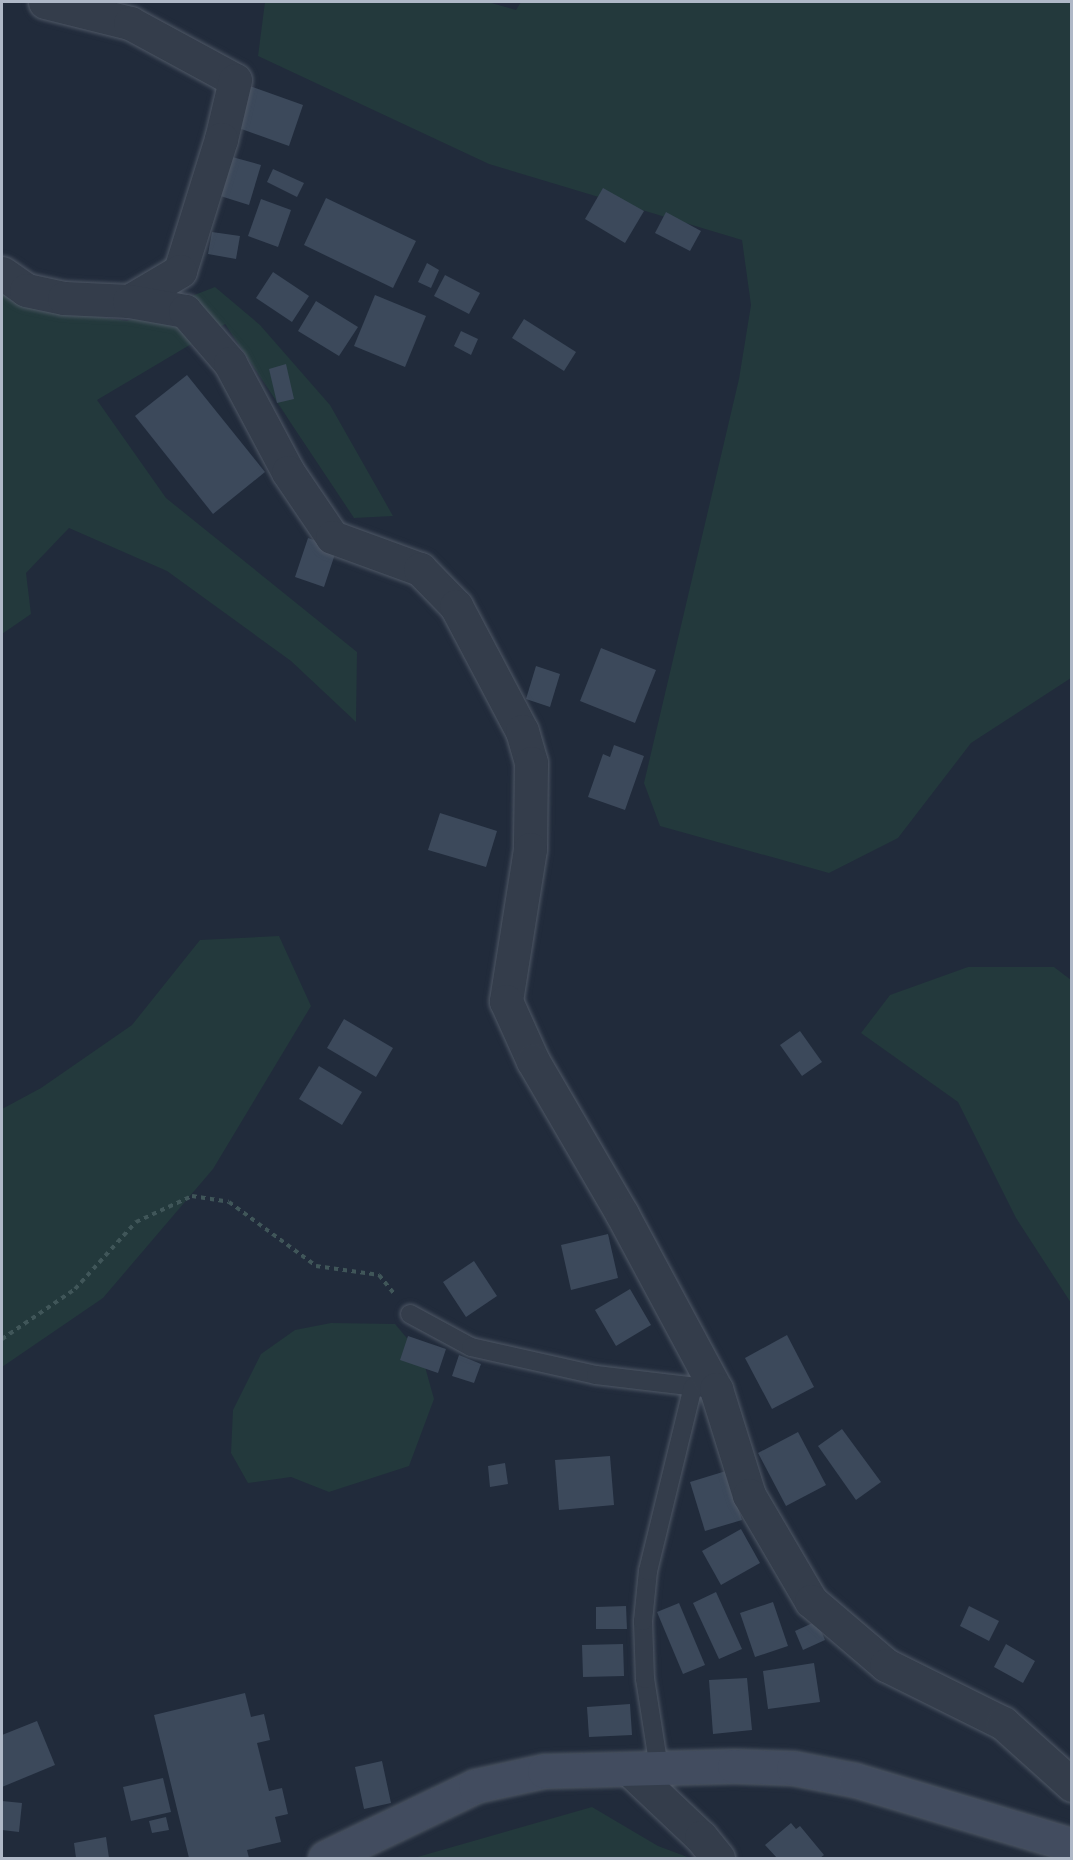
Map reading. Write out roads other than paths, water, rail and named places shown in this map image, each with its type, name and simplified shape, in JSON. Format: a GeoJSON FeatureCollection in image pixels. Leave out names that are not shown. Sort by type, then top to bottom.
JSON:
{"type":"FeatureCollection","features":[{"type":"Feature","properties":{"kind":"street"},"geometry":{"type":"LineString","coordinates":[[45,2],[130,23],[235,80],[221,139],[180,271],[129,301]]}},
{"type":"Feature","properties":{"kind":"street"},"geometry":{"type":"LineString","coordinates":[[2,273],[26,290],[63,298],[129,301],[185,311],[230,363],[288,472],[332,537],[420,569],[456,606],[522,731],[531,764],[530,849],[506,1001],[533,1061],[622,1215],[705,1388],[749,1495],[811,1601],[886,1665],[1003,1723],[1071,1785]]}},
{"type":"Feature","properties":{"kind":"street"},"geometry":{"type":"LineString","coordinates":[[325,1858],[475,1785],[544,1771],[644,1768],[793,1768],[855,1780],[1071,1845]]}},
{"type":"Feature","properties":{"kind":"street"},"geometry":{"type":"LineString","coordinates":[[644,1768],[718,1858]]}},
{"type":"Feature","properties":{"kind":"lane"},"geometry":{"type":"LineString","coordinates":[[410,1314],[471,1347],[596,1375],[705,1388],[648,1571],[643,1621],[644,1768]]}}]}
